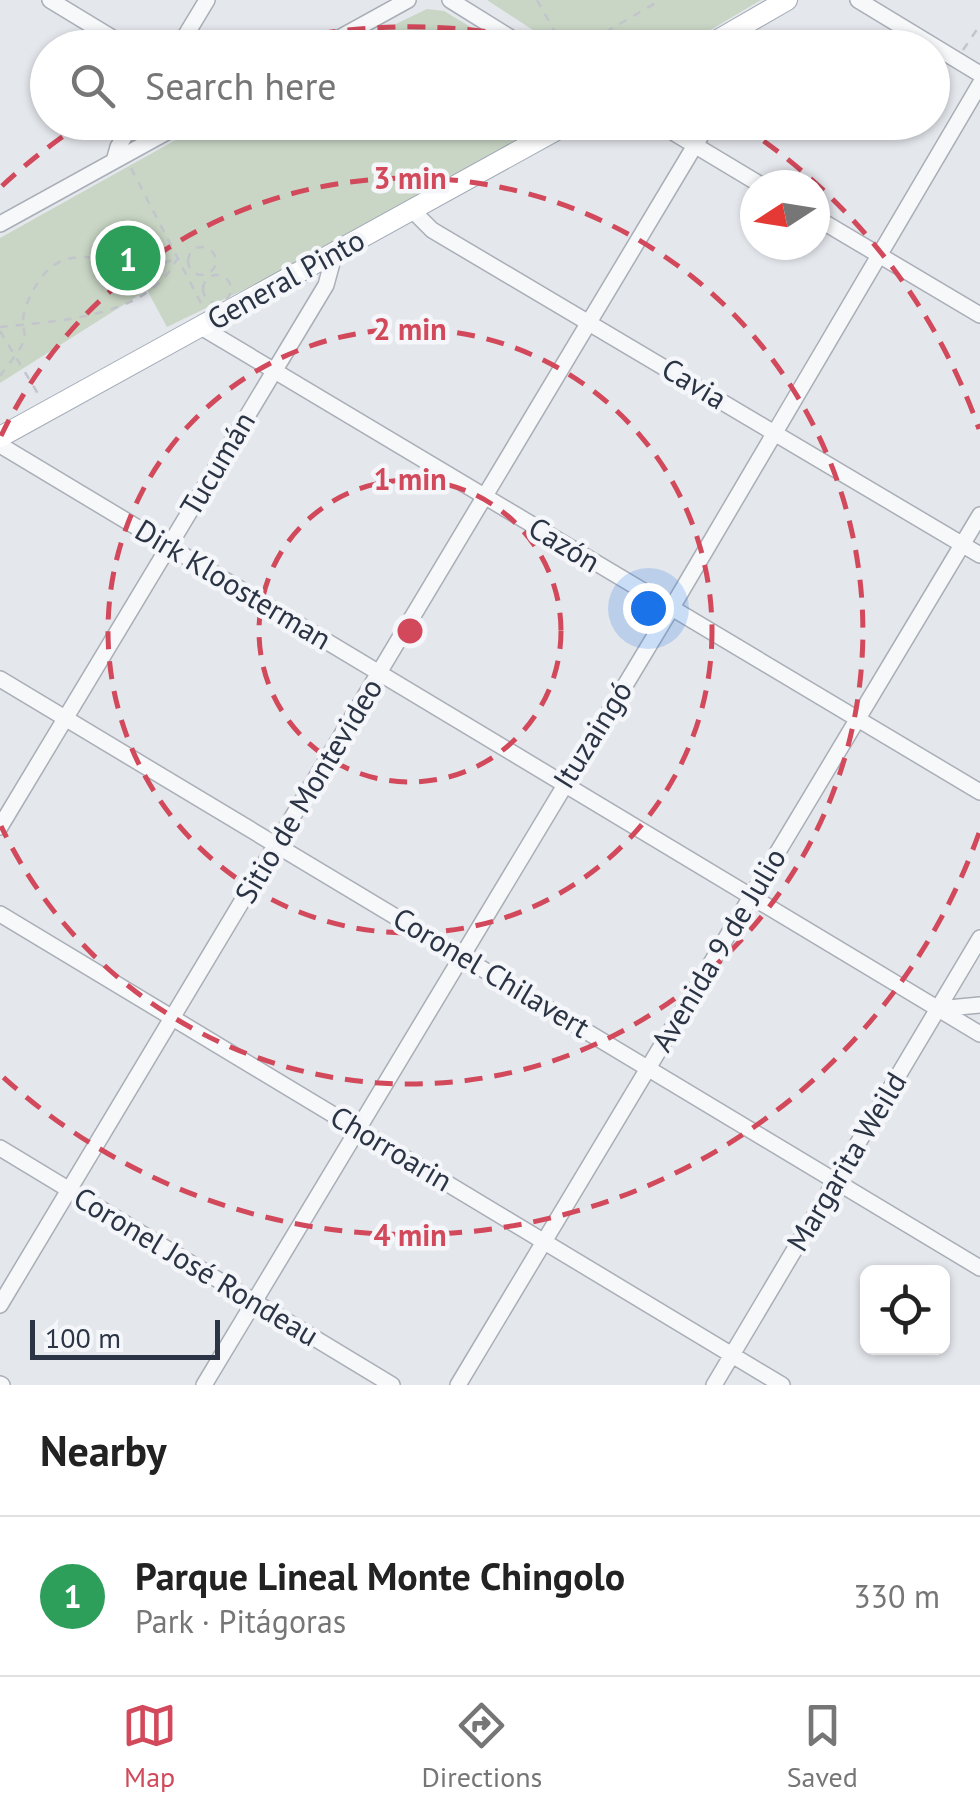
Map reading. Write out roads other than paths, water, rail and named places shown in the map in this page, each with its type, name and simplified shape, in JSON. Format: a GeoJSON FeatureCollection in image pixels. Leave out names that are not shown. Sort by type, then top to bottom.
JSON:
{"type":"FeatureCollection","features":[{"type":"Feature","properties":{"kind":"main road"},"geometry":{"type":"LineString","coordinates":[[734,30],[788,0]]}},
{"type":"Feature","properties":{"kind":"main road","name":"General Pinto"},"geometry":{"type":"LineString","coordinates":[[0,441],[538,140]]}},
{"type":"Feature","properties":{"kind":"street"},"geometry":{"type":"LineString","coordinates":[[50,0],[100,30]]}},
{"type":"Feature","properties":{"kind":"street"},"geometry":{"type":"LineString","coordinates":[[189,30],[207,0]]}},
{"type":"Feature","properties":{"kind":"street"},"geometry":{"type":"LineString","coordinates":[[354,30],[408,0]]}},
{"type":"Feature","properties":{"kind":"street"},"geometry":{"type":"LineString","coordinates":[[450,0],[498,30]]}},
{"type":"Feature","properties":{"kind":"street"},"geometry":{"type":"LineString","coordinates":[[858,0],[908,30]]}},
{"type":"Feature","properties":{"kind":"street"},"geometry":{"type":"LineString","coordinates":[[741,26],[742,30]]}},
{"type":"Feature","properties":{"kind":"street"},"geometry":{"type":"LineString","coordinates":[[950,55],[980,74]]}},
{"type":"Feature","properties":{"kind":"street","name":"Ituzaingó"},"geometry":{"type":"LineString","coordinates":[[950,135],[980,84]]}},
{"type":"Feature","properties":{"kind":"street"},"geometry":{"type":"LineString","coordinates":[[120,159],[118,147],[122,140]]}},
{"type":"Feature","properties":{"kind":"street"},"geometry":{"type":"LineString","coordinates":[[2,219],[153,140]]}},
{"type":"Feature","properties":{"kind":"street"},"geometry":{"type":"LineString","coordinates":[[685,140],[740,173]]}},
{"type":"Feature","properties":{"kind":"street","name":"Sitio de Montevideo"},"geometry":{"type":"LineString","coordinates":[[0,1306],[700,140]]}},
{"type":"Feature","properties":{"kind":"street","name":"Ituzaingó"},"geometry":{"type":"LineString","coordinates":[[204,1385],[671,609],[947,140]]}},
{"type":"Feature","properties":{"kind":"street","name":"Cavia"},"geometry":{"type":"LineString","coordinates":[[412,210],[432,230],[980,555]]}},
{"type":"Feature","properties":{"kind":"street"},"geometry":{"type":"LineString","coordinates":[[830,225],[980,315]]}},
{"type":"Feature","properties":{"kind":"street","name":"Tucumán"},"geometry":{"type":"LineString","coordinates":[[0,827],[326,285],[334,252]]}},
{"type":"Feature","properties":{"kind":"street","name":"Cazón"},"geometry":{"type":"LineString","coordinates":[[206,324],[272,372],[980,792]]}},
{"type":"Feature","properties":{"kind":"street","name":"Dirk Kloosterman"},"geometry":{"type":"LineString","coordinates":[[0,441],[980,1034]]}},
{"type":"Feature","properties":{"kind":"street","name":"Avenida 9 de Julio"},"geometry":{"type":"LineString","coordinates":[[458,1385],[980,515]]}},
{"type":"Feature","properties":{"kind":"street","name":"Coronel Chilavert"},"geometry":{"type":"LineString","coordinates":[[0,679],[980,1268]]}},
{"type":"Feature","properties":{"kind":"street","name":"Chorroarin"},"geometry":{"type":"LineString","coordinates":[[0,914],[782,1385]]}},
{"type":"Feature","properties":{"kind":"street","name":"Margarita Weild"},"geometry":{"type":"LineString","coordinates":[[714,1385],[980,938]]}},
{"type":"Feature","properties":{"kind":"street"},"geometry":{"type":"LineString","coordinates":[[938,1008],[980,1005]]}},
{"type":"Feature","properties":{"kind":"street","name":"Coronel José Rondeau"},"geometry":{"type":"LineString","coordinates":[[0,1148],[392,1385]]}},
{"type":"Feature","properties":{"kind":"place","name":"Parque Lineal Monte Chingolo"},"geometry":{"type":"Point","coordinates":[128,258]}}]}
